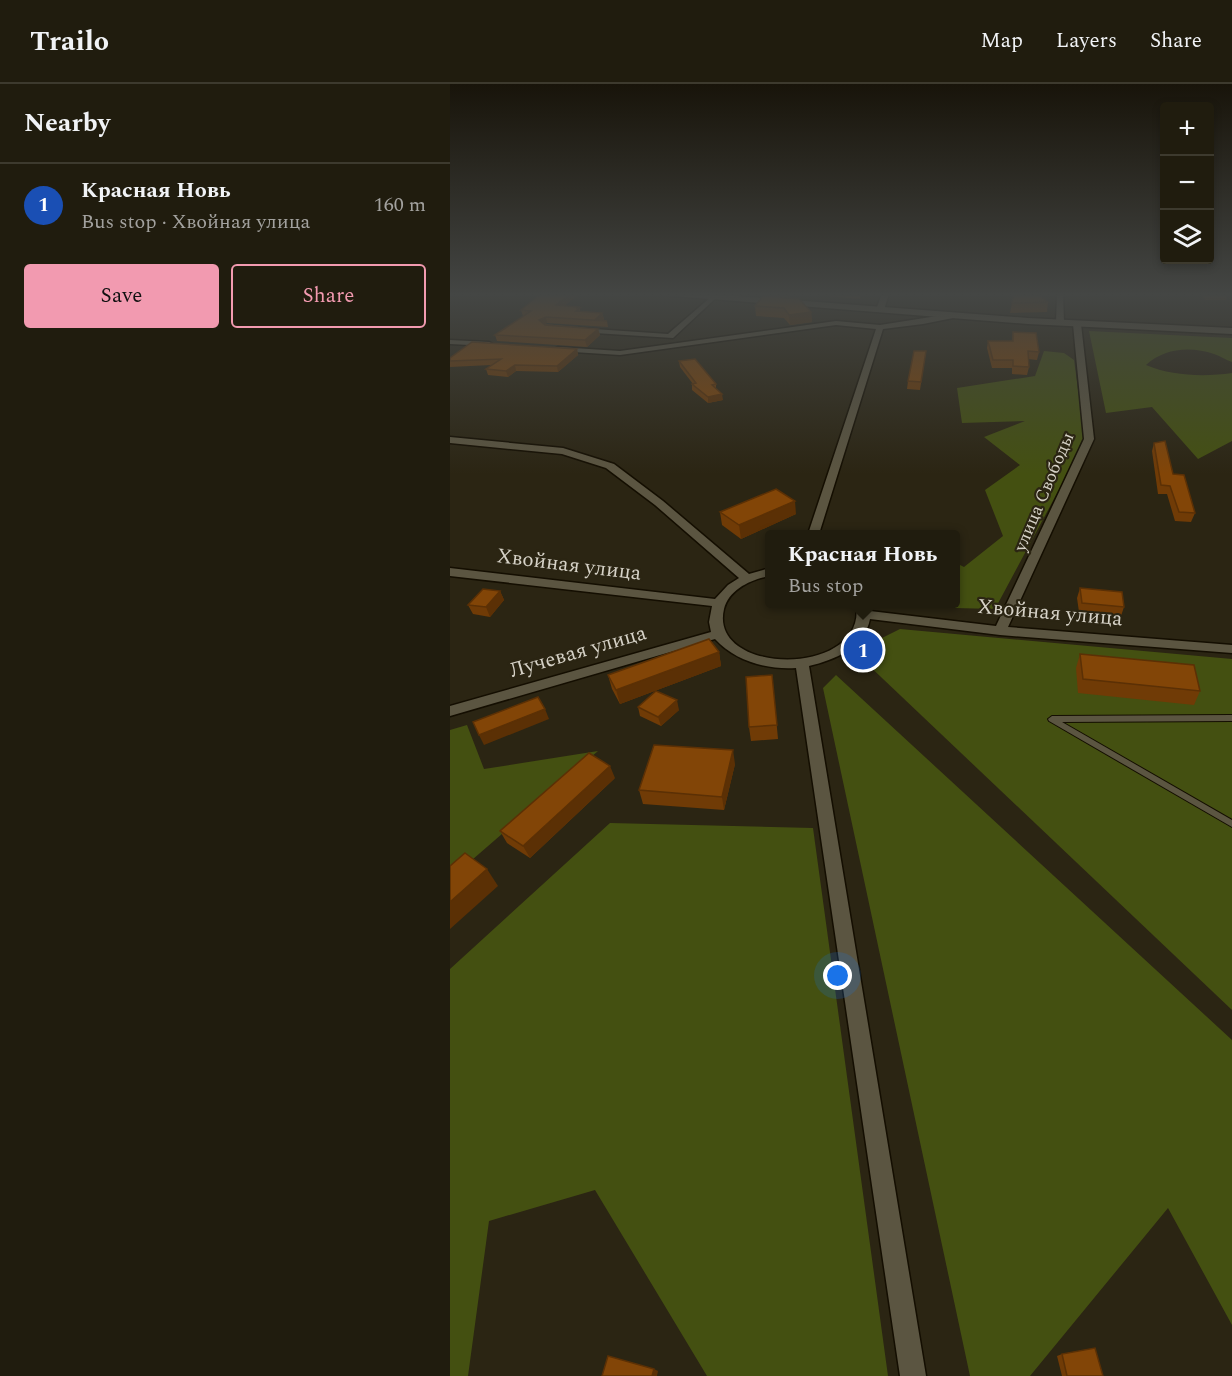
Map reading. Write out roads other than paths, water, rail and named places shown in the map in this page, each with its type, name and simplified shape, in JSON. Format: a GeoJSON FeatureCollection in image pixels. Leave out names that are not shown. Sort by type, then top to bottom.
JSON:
{"type":"FeatureCollection","features":[{"type":"Feature","properties":{"kind":"street"},"geometry":{"type":"LineString","coordinates":[[815,530],[872,353]]}},
{"type":"Feature","properties":{"kind":"street","name":"улица Свободы"},"geometry":{"type":"LineString","coordinates":[[1000,631],[1089,439],[1080,353]]}},
{"type":"Feature","properties":{"kind":"street"},"geometry":{"type":"LineString","coordinates":[[450,440],[563,451],[610,466],[659,503],[748,579]]}},
{"type":"Feature","properties":{"kind":"street","name":"Хвойная улица"},"geometry":{"type":"LineString","coordinates":[[450,572],[718,603]]}},
{"type":"Feature","properties":{"kind":"street"},"geometry":{"type":"LineString","coordinates":[[765,574],[748,579],[729,590],[718,603],[714,619],[718,634],[727,646],[744,656],[784,664],[818,660],[843,650],[861,631],[864,609]]}},
{"type":"Feature","properties":{"kind":"street","name":"Хвойная улица"},"geometry":{"type":"LineString","coordinates":[[864,609],[1000,631],[1232,650]]}},
{"type":"Feature","properties":{"kind":"street","name":"Лучевая улица"},"geometry":{"type":"LineString","coordinates":[[450,711],[718,634]]}},
{"type":"Feature","properties":{"kind":"street"},"geometry":{"type":"LineString","coordinates":[[802,663],[913,1376]]}},
{"type":"Feature","properties":{"kind":"lane"},"geometry":{"type":"LineString","coordinates":[[1232,717],[1052,719],[1232,824]]}},
{"type":"Feature","properties":{"kind":"place","name":"Красная Новь"},"geometry":{"type":"Point","coordinates":[863,650]}}]}
